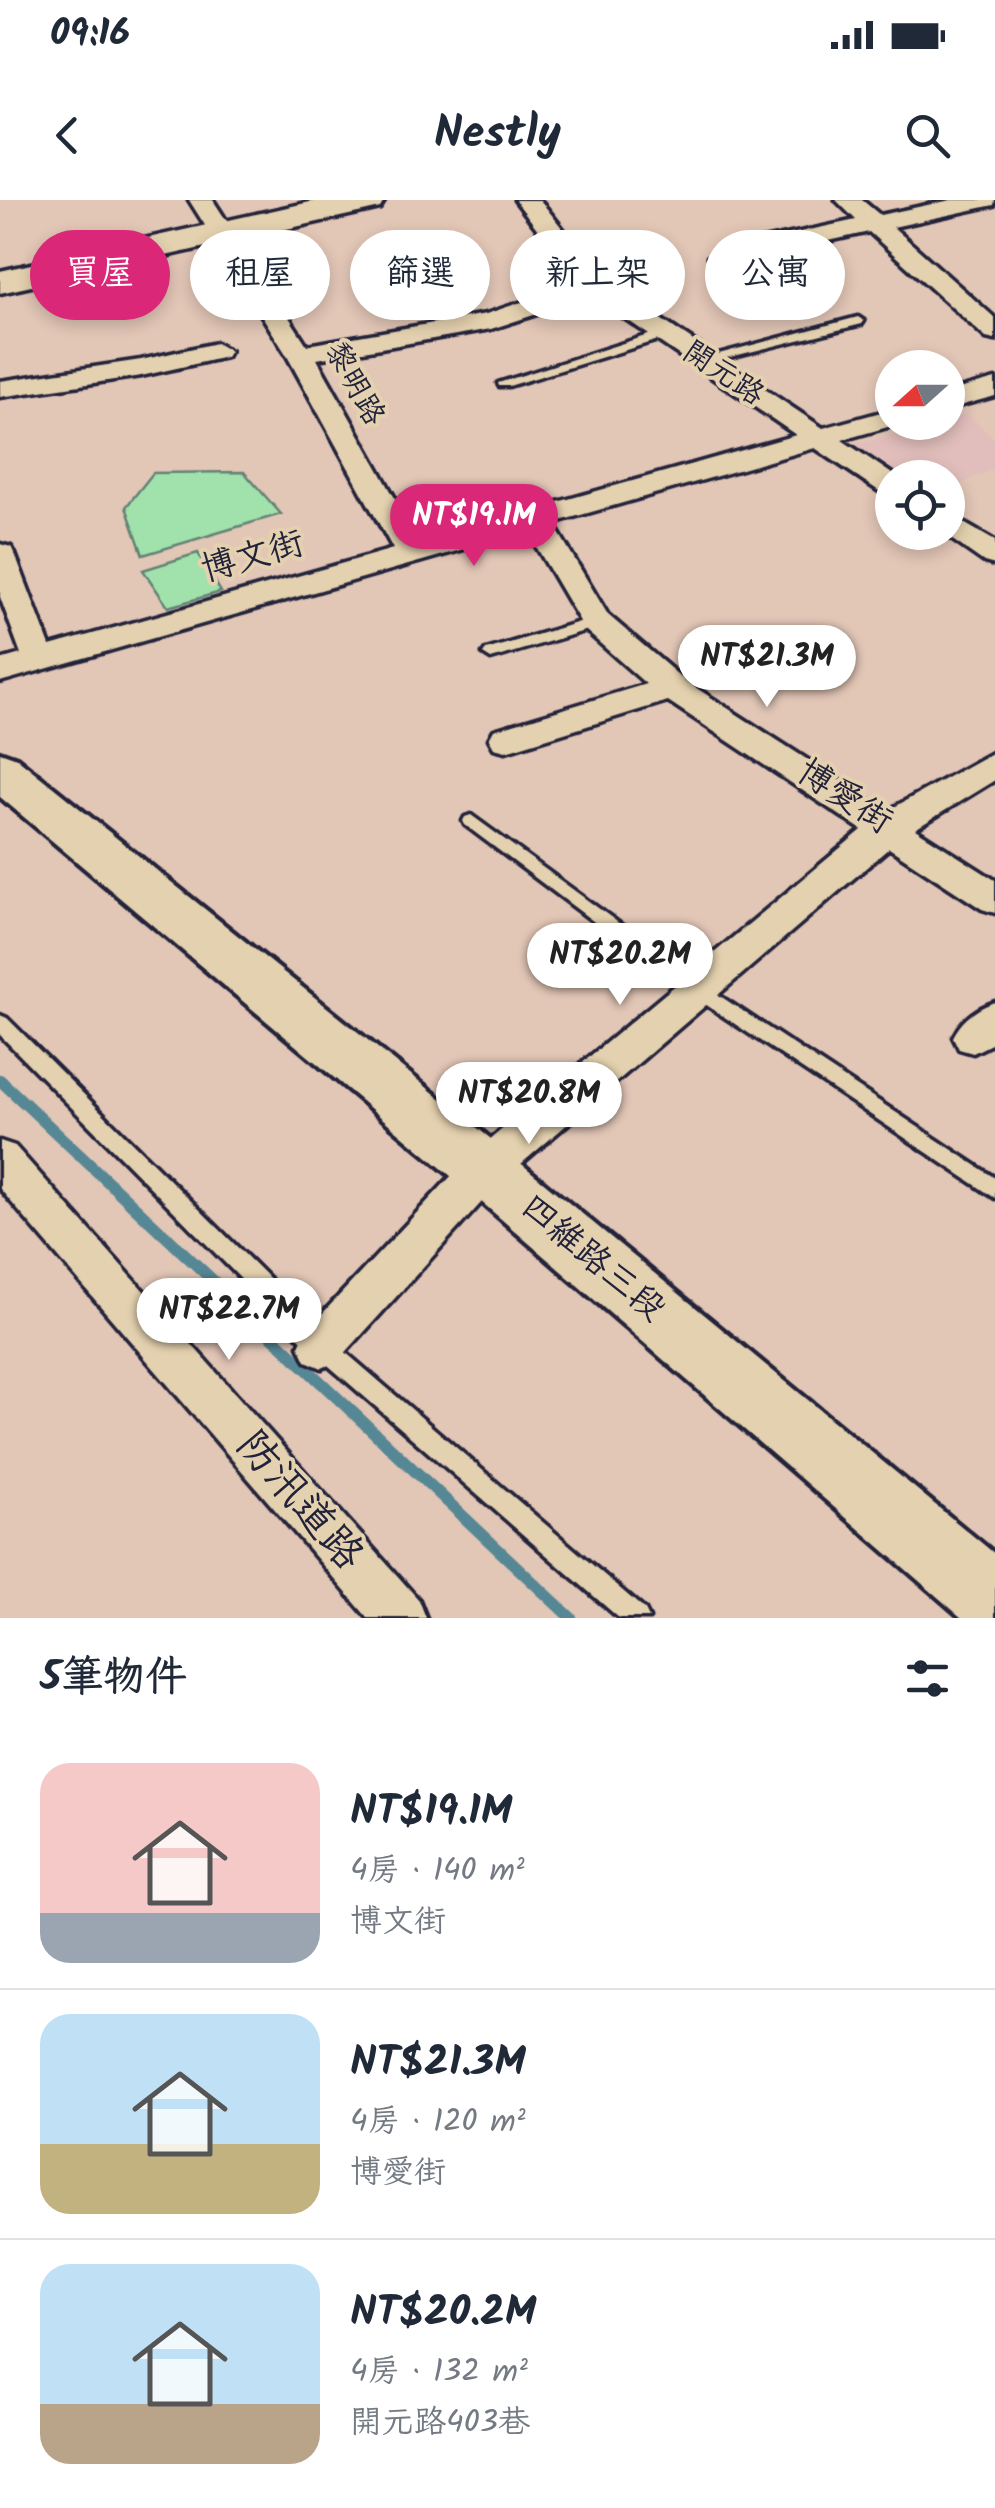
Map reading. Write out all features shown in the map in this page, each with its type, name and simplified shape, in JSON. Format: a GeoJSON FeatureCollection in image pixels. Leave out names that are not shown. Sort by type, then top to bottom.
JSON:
{"type":"FeatureCollection","features":[{"type":"Feature","properties":{"kind":"main road"},"geometry":{"type":"LineString","coordinates":[[234,230],[367,200]]}},
{"type":"Feature","properties":{"kind":"main road"},"geometry":{"type":"LineString","coordinates":[[0,282],[190,240]]}},
{"type":"Feature","properties":{"kind":"street","name":"黎明路"},"geometry":{"type":"LineString","coordinates":[[202,200],[219,230]]}},
{"type":"Feature","properties":{"kind":"street","name":"開元路"},"geometry":{"type":"LineString","coordinates":[[527,200],[551,230]]}},
{"type":"Feature","properties":{"kind":"street"},"geometry":{"type":"LineString","coordinates":[[848,200],[995,332]]}},
{"type":"Feature","properties":{"kind":"street"},"geometry":{"type":"LineString","coordinates":[[845,231],[986,200]]}},
{"type":"Feature","properties":{"kind":"street"},"geometry":{"type":"LineString","coordinates":[[300,354],[510,315]]}},
{"type":"Feature","properties":{"kind":"street","name":"黎明路"},"geometry":{"type":"LineString","coordinates":[[278,320],[411,554]]}},
{"type":"Feature","properties":{"kind":"street","name":"開元路"},"geometry":{"type":"LineString","coordinates":[[644,320],[875,476]]}},
{"type":"Feature","properties":{"kind":"street"},"geometry":{"type":"LineString","coordinates":[[0,389],[141,368],[216,352]]}},
{"type":"Feature","properties":{"kind":"street"},"geometry":{"type":"LineString","coordinates":[[965,396],[995,387]]}},
{"type":"Feature","properties":{"kind":"street","name":"博文街"},"geometry":{"type":"LineString","coordinates":[[0,671],[38,657],[536,522],[875,422]]}},
{"type":"Feature","properties":{"kind":"street","name":"博愛街"},"geometry":{"type":"LineString","coordinates":[[536,522],[596,622],[672,688],[995,899]]}},
{"type":"Feature","properties":{"kind":"street"},"geometry":{"type":"LineString","coordinates":[[965,535],[995,555]]}},
{"type":"Feature","properties":{"kind":"street"},"geometry":{"type":"LineString","coordinates":[[0,554],[38,657]]}},
{"type":"Feature","properties":{"kind":"street"},"geometry":{"type":"LineString","coordinates":[[506,740],[672,688]]}},
{"type":"Feature","properties":{"kind":"street"},"geometry":{"type":"LineString","coordinates":[[322,1346],[485,1169],[889,827],[995,764]]}},
{"type":"Feature","properties":{"kind":"street","name":"四維路三段"},"geometry":{"type":"LineString","coordinates":[[0,770],[485,1169],[995,1600]]}},
{"type":"Feature","properties":{"kind":"street","name":"防汛道路"},"geometry":{"type":"LineString","coordinates":[[0,1159],[401,1618]]}},
{"type":"Feature","properties":{"kind":"lane"},"geometry":{"type":"LineString","coordinates":[[702,360],[858,321]]}},
{"type":"Feature","properties":{"kind":"lane"},"geometry":{"type":"LineString","coordinates":[[504,383],[664,334]]}},
{"type":"Feature","properties":{"kind":"lane"},"geometry":{"type":"LineString","coordinates":[[491,654],[596,622]]}},
{"type":"Feature","properties":{"kind":"lane"},"geometry":{"type":"LineString","coordinates":[[471,821],[696,989],[995,1188]]}},
{"type":"Feature","properties":{"kind":"lane"},"geometry":{"type":"LineString","coordinates":[[0,1023],[322,1346],[637,1618]]}},
{"type":"Feature","properties":{"kind":"shaded area"},"geometry":{"type":"Polygon","coordinates":[[[965,415],[995,440],[995,468],[965,482],[965,460],[879,460],[855,444],[875,439],[965,440],[965,415]]]}},
{"type":"Feature","properties":{"kind":"green space"},"geometry":{"type":"Polygon","coordinates":[[[244,472],[281,514],[143,555],[126,507],[153,473],[244,472]]]}},
{"type":"Feature","properties":{"kind":"green space"},"geometry":{"type":"Polygon","coordinates":[[[198,553],[221,592],[168,607],[143,570],[198,553]]]}},
{"type":"Feature","properties":{"kind":"waterway"},"geometry":{"type":"LineString","coordinates":[[0,1080],[571,1618]]}}]}
